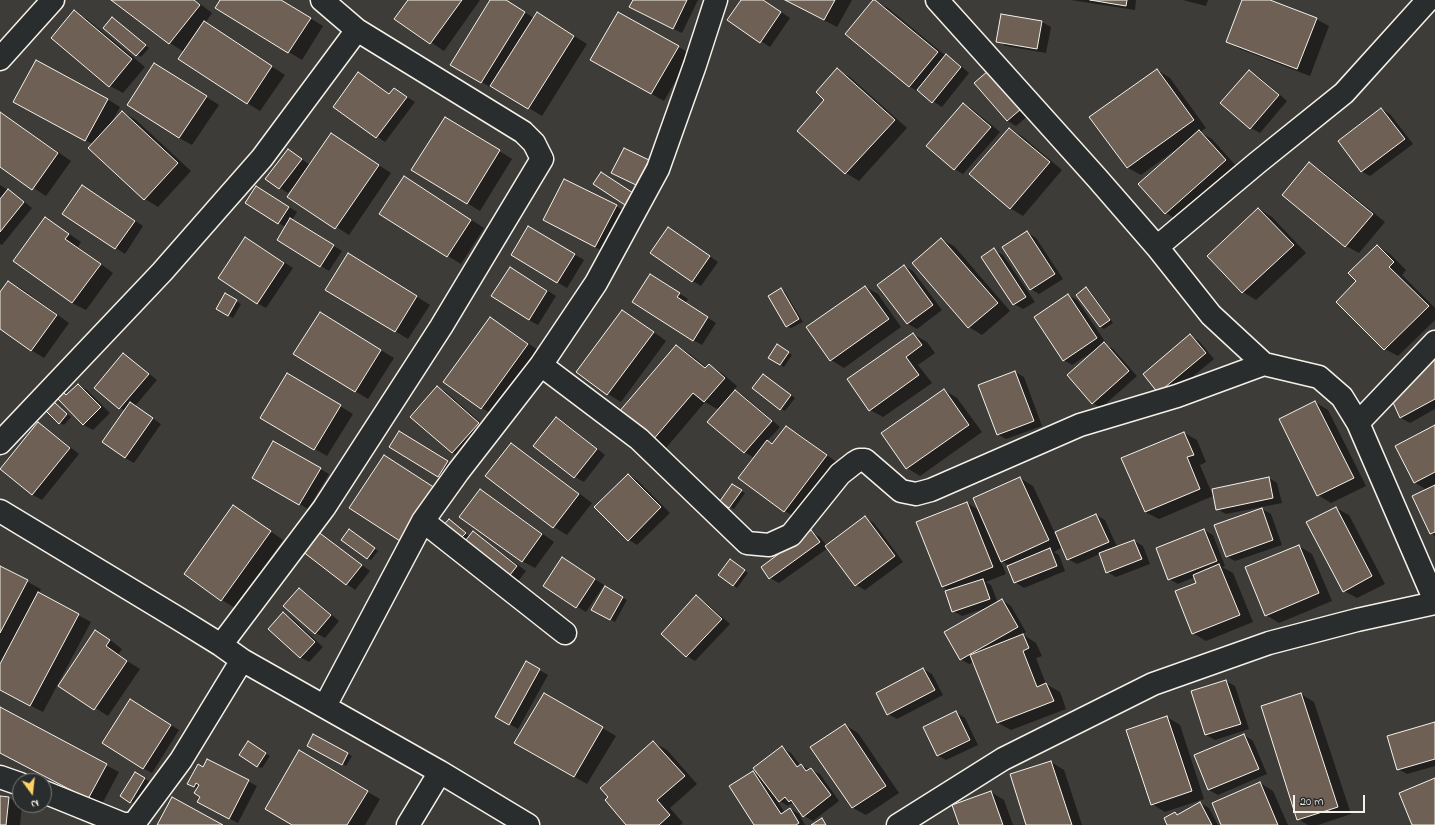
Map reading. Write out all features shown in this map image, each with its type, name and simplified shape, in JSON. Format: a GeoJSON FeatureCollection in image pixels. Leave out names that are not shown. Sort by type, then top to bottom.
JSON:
{"type":"FeatureCollection","features":[{"type":"Feature","properties":{"kind":"street"},"geometry":{"type":"LineString","coordinates":[[0,59],[52,0]]}},
{"type":"Feature","properties":{"kind":"street"},"geometry":{"type":"LineString","coordinates":[[222,645],[324,508],[441,327],[542,159],[534,143],[524,132],[357,30],[322,0]]}},
{"type":"Feature","properties":{"kind":"street"},"geometry":{"type":"LineString","coordinates":[[325,706],[423,521],[458,472],[541,365],[596,284],[658,170],[696,65],[716,0]]}},
{"type":"Feature","properties":{"kind":"street"},"geometry":{"type":"LineString","coordinates":[[898,825],[1003,758],[1153,684],[1269,643],[1357,620],[1435,602],[1430,573],[1358,422],[1342,397],[1319,376],[1264,364],[1211,315],[1158,247],[937,0]]}},
{"type":"Feature","properties":{"kind":"street"},"geometry":{"type":"LineString","coordinates":[[1158,247],[1257,163],[1344,93],[1428,0]]}},
{"type":"Feature","properties":{"kind":"street"},"geometry":{"type":"LineString","coordinates":[[0,443],[162,272],[262,158],[357,30]]}},
{"type":"Feature","properties":{"kind":"street"},"geometry":{"type":"LineString","coordinates":[[1358,422],[1435,342]]}},
{"type":"Feature","properties":{"kind":"street"},"geometry":{"type":"LineString","coordinates":[[541,365],[639,439],[747,543],[769,545],[791,535],[840,474],[859,460],[865,460],[902,491],[916,494],[931,490],[1080,425],[1177,396],[1264,364]]}},
{"type":"Feature","properties":{"kind":"street"},"geometry":{"type":"LineString","coordinates":[[0,511],[222,645],[242,660],[440,772],[528,825]]}},
{"type":"Feature","properties":{"kind":"street"},"geometry":{"type":"LineString","coordinates":[[423,521],[565,633]]}},
{"type":"Feature","properties":{"kind":"street"},"geometry":{"type":"LineString","coordinates":[[52,795],[123,824],[133,825],[181,760],[242,660]]}},
{"type":"Feature","properties":{"kind":"street"},"geometry":{"type":"LineString","coordinates":[[408,825],[440,772]]}},
{"type":"Feature","properties":{"kind":"street"},"geometry":{"type":"LineString","coordinates":[[0,777],[12,781]]}},
{"type":"Feature","properties":{"kind":"building"},"geometry":{"type":"Polygon","coordinates":[[[111,0],[194,0],[200,5],[169,44],[111,0]]]}},
{"type":"Feature","properties":{"kind":"building"},"geometry":{"type":"Polygon","coordinates":[[[220,0],[281,0],[311,18],[288,53],[215,8],[220,0]]]}},
{"type":"Feature","properties":{"kind":"building"},"geometry":{"type":"Polygon","coordinates":[[[408,0],[462,0],[430,44],[394,19],[408,0]]]}},
{"type":"Feature","properties":{"kind":"building"},"geometry":{"type":"Polygon","coordinates":[[[490,0],[506,0],[525,12],[481,83],[450,65],[490,0]]]}},
{"type":"Feature","properties":{"kind":"building"},"geometry":{"type":"Polygon","coordinates":[[[633,0],[687,0],[673,29],[629,7],[633,0]]]}},
{"type":"Feature","properties":{"kind":"building"},"geometry":{"type":"Polygon","coordinates":[[[741,0],[763,0],[781,12],[760,43],[727,20],[741,0]]]}},
{"type":"Feature","properties":{"kind":"building"},"geometry":{"type":"Polygon","coordinates":[[[785,0],[835,0],[824,20],[785,0]]]}},
{"type":"Feature","properties":{"kind":"building"},"geometry":{"type":"Polygon","coordinates":[[[873,0],[875,0],[938,52],[909,87],[845,34],[873,0]]]}},
{"type":"Feature","properties":{"kind":"building"},"geometry":{"type":"Polygon","coordinates":[[[1090,0],[1127,0],[1126,6],[1090,0]]]}},
{"type":"Feature","properties":{"kind":"building"},"geometry":{"type":"Polygon","coordinates":[[[1242,0],[1270,0],[1317,18],[1297,69],[1226,42],[1242,0]]]}},
{"type":"Feature","properties":{"kind":"building"},"geometry":{"type":"Polygon","coordinates":[[[74,10],[132,59],[109,87],[51,38],[74,10]]]}},
{"type":"Feature","properties":{"kind":"building"},"geometry":{"type":"Polygon","coordinates":[[[537,12],[574,36],[528,109],[490,86],[537,12]]]}},
{"type":"Feature","properties":{"kind":"building"},"geometry":{"type":"Polygon","coordinates":[[[618,12],[679,46],[651,94],[590,60],[618,12]]]}},
{"type":"Feature","properties":{"kind":"building"},"geometry":{"type":"Polygon","coordinates":[[[1001,14],[1042,21],[1037,49],[996,42],[1001,14]]]}},
{"type":"Feature","properties":{"kind":"building"},"geometry":{"type":"Polygon","coordinates":[[[112,17],[146,45],[136,56],[103,28],[112,17]]]}},
{"type":"Feature","properties":{"kind":"building"},"geometry":{"type":"Polygon","coordinates":[[[204,21],[272,66],[247,104],[178,59],[204,21]]]}},
{"type":"Feature","properties":{"kind":"building"},"geometry":{"type":"Polygon","coordinates":[[[946,54],[961,67],[932,103],[917,90],[946,54]]]}},
{"type":"Feature","properties":{"kind":"building"},"geometry":{"type":"Polygon","coordinates":[[[36,60],[108,99],[85,141],[13,102],[36,60]]]}},
{"type":"Feature","properties":{"kind":"building"},"geometry":{"type":"Polygon","coordinates":[[[154,63],[207,96],[179,138],[127,105],[154,63]]]}},
{"type":"Feature","properties":{"kind":"building"},"geometry":{"type":"Polygon","coordinates":[[[837,68],[895,120],[845,174],[797,131],[824,100],[816,92],[837,68]]]}},
{"type":"Feature","properties":{"kind":"building"},"geometry":{"type":"Polygon","coordinates":[[[1157,69],[1194,120],[1127,168],[1089,117],[1157,69]]]}},
{"type":"Feature","properties":{"kind":"building"},"geometry":{"type":"Polygon","coordinates":[[[1249,70],[1279,95],[1250,129],[1220,103],[1249,70]]]}},
{"type":"Feature","properties":{"kind":"building"},"geometry":{"type":"Polygon","coordinates":[[[988,71],[1021,109],[1007,121],[974,83],[988,71]]]}},
{"type":"Feature","properties":{"kind":"building"},"geometry":{"type":"Polygon","coordinates":[[[358,72],[389,94],[394,88],[407,97],[376,138],[333,107],[358,72]]]}},
{"type":"Feature","properties":{"kind":"building"},"geometry":{"type":"Polygon","coordinates":[[[963,103],[991,127],[954,170],[926,146],[963,103]]]}},
{"type":"Feature","properties":{"kind":"building"},"geometry":{"type":"Polygon","coordinates":[[[1381,108],[1405,139],[1361,172],[1338,141],[1381,108]]]}},
{"type":"Feature","properties":{"kind":"building"},"geometry":{"type":"Polygon","coordinates":[[[122,111],[178,163],[144,200],[88,148],[122,111]]]}},
{"type":"Feature","properties":{"kind":"building"},"geometry":{"type":"Polygon","coordinates":[[[0,112],[58,153],[32,190],[0,167],[0,112]]]}},
{"type":"Feature","properties":{"kind":"building"},"geometry":{"type":"Polygon","coordinates":[[[445,117],[500,150],[467,204],[411,170],[445,117]]]}},
{"type":"Feature","properties":{"kind":"building"},"geometry":{"type":"Polygon","coordinates":[[[1009,128],[1050,162],[1010,209],[969,174],[1009,128]]]}},
{"type":"Feature","properties":{"kind":"building"},"geometry":{"type":"Polygon","coordinates":[[[1199,130],[1226,160],[1165,214],[1138,184],[1199,130]]]}},
{"type":"Feature","properties":{"kind":"building"},"geometry":{"type":"Polygon","coordinates":[[[331,133],[379,165],[335,229],[287,197],[331,133]]]}},
{"type":"Feature","properties":{"kind":"building"},"geometry":{"type":"Polygon","coordinates":[[[624,148],[649,160],[636,185],[611,173],[624,148]]]}},
{"type":"Feature","properties":{"kind":"building"},"geometry":{"type":"Polygon","coordinates":[[[288,149],[302,159],[279,189],[265,179],[288,149]]]}},
{"type":"Feature","properties":{"kind":"building"},"geometry":{"type":"Polygon","coordinates":[[[1309,162],[1373,214],[1345,247],[1282,195],[1309,162]]]}},
{"type":"Feature","properties":{"kind":"building"},"geometry":{"type":"Polygon","coordinates":[[[601,172],[633,193],[625,205],[593,184],[601,172]]]}},
{"type":"Feature","properties":{"kind":"building"},"geometry":{"type":"Polygon","coordinates":[[[404,176],[471,220],[447,257],[379,214],[404,176]]]}},
{"type":"Feature","properties":{"kind":"building"},"geometry":{"type":"Polygon","coordinates":[[[564,179],[617,205],[595,247],[543,220],[564,179]]]}},
{"type":"Feature","properties":{"kind":"building"},"geometry":{"type":"Polygon","coordinates":[[[82,185],[135,221],[115,249],[62,214],[82,185]]]}},
{"type":"Feature","properties":{"kind":"building"},"geometry":{"type":"Polygon","coordinates":[[[256,186],[289,207],[278,224],[245,203],[256,186]]]}},
{"type":"Feature","properties":{"kind":"building"},"geometry":{"type":"Polygon","coordinates":[[[8,189],[24,202],[0,232],[0,199],[8,189]]]}},
{"type":"Feature","properties":{"kind":"building"},"geometry":{"type":"Polygon","coordinates":[[[1258,208],[1294,245],[1242,293],[1207,256],[1258,208]]]}},
{"type":"Feature","properties":{"kind":"building"},"geometry":{"type":"Polygon","coordinates":[[[45,217],[69,234],[65,239],[101,264],[72,303],[13,261],[45,217]]]}},
{"type":"Feature","properties":{"kind":"building"},"geometry":{"type":"Polygon","coordinates":[[[290,218],[334,245],[320,267],[277,240],[290,218]]]}},
{"type":"Feature","properties":{"kind":"building"},"geometry":{"type":"Polygon","coordinates":[[[528,226],[575,254],[557,283],[511,255],[528,226]]]}},
{"type":"Feature","properties":{"kind":"building"},"geometry":{"type":"Polygon","coordinates":[[[668,227],[710,256],[692,282],[650,253],[668,227]]]}},
{"type":"Feature","properties":{"kind":"building"},"geometry":{"type":"Polygon","coordinates":[[[1027,231],[1055,274],[1030,290],[1002,247],[1027,231]]]}},
{"type":"Feature","properties":{"kind":"building"},"geometry":{"type":"Polygon","coordinates":[[[245,237],[284,263],[257,304],[218,278],[245,237]]]}},
{"type":"Feature","properties":{"kind":"building"},"geometry":{"type":"Polygon","coordinates":[[[941,238],[998,303],[968,328],[912,263],[941,238]]]}},
{"type":"Feature","properties":{"kind":"building"},"geometry":{"type":"Polygon","coordinates":[[[1377,245],[1394,262],[1389,267],[1429,306],[1384,350],[1336,302],[1356,281],[1348,273],[1377,245]]]}},
{"type":"Feature","properties":{"kind":"building"},"geometry":{"type":"Polygon","coordinates":[[[994,248],[1026,297],[1013,305],[981,257],[994,248]]]}},
{"type":"Feature","properties":{"kind":"building"},"geometry":{"type":"Polygon","coordinates":[[[348,253],[417,296],[395,332],[325,290],[348,253]]]}},
{"type":"Feature","properties":{"kind":"building"},"geometry":{"type":"Polygon","coordinates":[[[904,265],[933,305],[907,324],[877,285],[904,265]]]}},
{"type":"Feature","properties":{"kind":"building"},"geometry":{"type":"Polygon","coordinates":[[[510,267],[547,291],[529,320],[491,296],[510,267]]]}},
{"type":"Feature","properties":{"kind":"building"},"geometry":{"type":"Polygon","coordinates":[[[650,274],[680,293],[677,297],[708,317],[693,341],[632,302],[650,274]]]}},
{"type":"Feature","properties":{"kind":"building"},"geometry":{"type":"Polygon","coordinates":[[[8,281],[57,315],[31,351],[0,329],[0,292],[8,281]]]}},
{"type":"Feature","properties":{"kind":"building"},"geometry":{"type":"Polygon","coordinates":[[[865,286],[889,319],[830,361],[806,327],[865,286]]]}},
{"type":"Feature","properties":{"kind":"building"},"geometry":{"type":"Polygon","coordinates":[[[1086,287],[1110,320],[1100,327],[1076,295],[1086,287]]]}},
{"type":"Feature","properties":{"kind":"building"},"geometry":{"type":"Polygon","coordinates":[[[781,288],[799,319],[786,327],[768,296],[781,288]]]}},
{"type":"Feature","properties":{"kind":"building"},"geometry":{"type":"Polygon","coordinates":[[[225,293],[237,300],[228,316],[216,309],[225,293]]]}},
{"type":"Feature","properties":{"kind":"building"},"geometry":{"type":"Polygon","coordinates":[[[1068,294],[1097,338],[1063,361],[1034,317],[1068,294]]]}},
{"type":"Feature","properties":{"kind":"building"},"geometry":{"type":"Polygon","coordinates":[[[622,310],[654,332],[607,395],[576,372],[622,310]]]}},
{"type":"Feature","properties":{"kind":"building"},"geometry":{"type":"Polygon","coordinates":[[[320,312],[381,350],[355,392],[293,354],[320,312]]]}},
{"type":"Feature","properties":{"kind":"building"},"geometry":{"type":"Polygon","coordinates":[[[490,317],[528,344],[481,409],[443,382],[490,317]]]}},
{"type":"Feature","properties":{"kind":"building"},"geometry":{"type":"Polygon","coordinates":[[[913,333],[922,345],[906,357],[919,375],[869,411],[847,379],[913,333]]]}},
{"type":"Feature","properties":{"kind":"building"},"geometry":{"type":"Polygon","coordinates":[[[1190,334],[1206,353],[1158,393],[1143,374],[1190,334]]]}},
{"type":"Feature","properties":{"kind":"building"},"geometry":{"type":"Polygon","coordinates":[[[1104,342],[1129,371],[1092,404],[1067,375],[1104,342]]]}},
{"type":"Feature","properties":{"kind":"building"},"geometry":{"type":"Polygon","coordinates":[[[777,344],[789,352],[780,365],[768,358],[777,344]]]}},
{"type":"Feature","properties":{"kind":"building"},"geometry":{"type":"Polygon","coordinates":[[[676,345],[705,368],[709,364],[725,378],[704,402],[693,393],[652,441],[618,413],[676,345]]]}},
{"type":"Feature","properties":{"kind":"building"},"geometry":{"type":"Polygon","coordinates":[[[123,353],[149,374],[119,409],[94,388],[123,353]]]}},
{"type":"Feature","properties":{"kind":"building"},"geometry":{"type":"Polygon","coordinates":[[[1435,359],[1435,399],[1400,418],[1391,398],[1435,359]]]}},
{"type":"Feature","properties":{"kind":"building"},"geometry":{"type":"Polygon","coordinates":[[[1015,371],[1034,421],[997,435],[978,385],[1015,371]]]}},
{"type":"Feature","properties":{"kind":"building"},"geometry":{"type":"Polygon","coordinates":[[[287,373],[341,405],[314,450],[260,418],[287,373]]]}},
{"type":"Feature","properties":{"kind":"building"},"geometry":{"type":"Polygon","coordinates":[[[763,374],[791,395],[780,410],[752,388],[763,374]]]}},
{"type":"Feature","properties":{"kind":"building"},"geometry":{"type":"Polygon","coordinates":[[[78,384],[101,407],[83,425],[57,398],[63,392],[66,395],[78,384]]]}},
{"type":"Feature","properties":{"kind":"building"},"geometry":{"type":"Polygon","coordinates":[[[437,386],[479,423],[452,453],[410,417],[437,386]]]}},
{"type":"Feature","properties":{"kind":"building"},"geometry":{"type":"Polygon","coordinates":[[[944,389],[969,425],[906,469],[881,433],[944,389]]]}},
{"type":"Feature","properties":{"kind":"building"},"geometry":{"type":"Polygon","coordinates":[[[735,390],[772,421],[744,453],[707,422],[735,390]]]}},
{"type":"Feature","properties":{"kind":"building"},"geometry":{"type":"Polygon","coordinates":[[[1315,401],[1354,478],[1317,496],[1279,419],[1315,401]]]}},
{"type":"Feature","properties":{"kind":"building"},"geometry":{"type":"Polygon","coordinates":[[[54,402],[67,414],[59,424],[46,411],[54,402]]]}},
{"type":"Feature","properties":{"kind":"building"},"geometry":{"type":"Polygon","coordinates":[[[130,402],[153,418],[125,458],[102,442],[130,402]]]}},
{"type":"Feature","properties":{"kind":"building"},"geometry":{"type":"Polygon","coordinates":[[[556,417],[597,449],[574,478],[533,446],[556,417]]]}},
{"type":"Feature","properties":{"kind":"building"},"geometry":{"type":"Polygon","coordinates":[[[38,422],[70,448],[32,495],[0,469],[38,422]]]}},
{"type":"Feature","properties":{"kind":"building"},"geometry":{"type":"Polygon","coordinates":[[[1435,425],[1435,472],[1414,483],[1395,446],[1435,425]]]}},
{"type":"Feature","properties":{"kind":"building"},"geometry":{"type":"Polygon","coordinates":[[[786,426],[827,455],[784,512],[738,478],[767,440],[772,444],[786,426]]]}},
{"type":"Feature","properties":{"kind":"building"},"geometry":{"type":"Polygon","coordinates":[[[399,431],[448,461],[438,477],[389,447],[399,431]]]}},
{"type":"Feature","properties":{"kind":"building"},"geometry":{"type":"Polygon","coordinates":[[[1184,432],[1194,455],[1187,457],[1200,489],[1145,512],[1121,458],[1184,432]]]}},
{"type":"Feature","properties":{"kind":"building"},"geometry":{"type":"Polygon","coordinates":[[[273,441],[321,468],[299,505],[252,478],[273,441]]]}},
{"type":"Feature","properties":{"kind":"building"},"geometry":{"type":"Polygon","coordinates":[[[511,443],[579,494],[553,528],[485,476],[511,443]]]}},
{"type":"Feature","properties":{"kind":"building"},"geometry":{"type":"Polygon","coordinates":[[[384,455],[435,488],[400,541],[349,508],[384,455]]]}},
{"type":"Feature","properties":{"kind":"building"},"geometry":{"type":"Polygon","coordinates":[[[628,474],[661,507],[628,541],[594,507],[628,474]]]}},
{"type":"Feature","properties":{"kind":"building"},"geometry":{"type":"Polygon","coordinates":[[[1020,477],[1049,540],[1001,562],[973,498],[1020,477]]]}},
{"type":"Feature","properties":{"kind":"building"},"geometry":{"type":"Polygon","coordinates":[[[1269,477],[1273,498],[1216,510],[1212,489],[1269,477]]]}},
{"type":"Feature","properties":{"kind":"building"},"geometry":{"type":"Polygon","coordinates":[[[732,484],[742,490],[729,508],[720,501],[732,484]]]}},
{"type":"Feature","properties":{"kind":"building"},"geometry":{"type":"Polygon","coordinates":[[[1435,485],[1435,532],[1430,534],[1412,496],[1435,485]]]}},
{"type":"Feature","properties":{"kind":"building"},"geometry":{"type":"Polygon","coordinates":[[[480,489],[542,534],[522,562],[459,517],[480,489]]]}},
{"type":"Feature","properties":{"kind":"building"},"geometry":{"type":"Polygon","coordinates":[[[967,502],[993,567],[942,587],[916,522],[967,502]]]}},
{"type":"Feature","properties":{"kind":"building"},"geometry":{"type":"Polygon","coordinates":[[[233,505],[271,531],[221,601],[184,574],[233,505]]]}},
{"type":"Feature","properties":{"kind":"building"},"geometry":{"type":"Polygon","coordinates":[[[1336,507],[1372,576],[1343,592],[1306,522],[1336,507]]]}},
{"type":"Feature","properties":{"kind":"building"},"geometry":{"type":"Polygon","coordinates":[[[1262,508],[1273,540],[1226,557],[1214,525],[1262,508]]]}},
{"type":"Feature","properties":{"kind":"building"},"geometry":{"type":"Polygon","coordinates":[[[1096,514],[1109,542],[1067,560],[1055,532],[1096,514]]]}},
{"type":"Feature","properties":{"kind":"building"},"geometry":{"type":"Polygon","coordinates":[[[865,516],[895,556],[855,586],[825,546],[865,516]]]}},
{"type":"Feature","properties":{"kind":"building"},"geometry":{"type":"Polygon","coordinates":[[[449,519],[466,533],[457,542],[441,528],[449,519]]]}},
{"type":"Feature","properties":{"kind":"building"},"geometry":{"type":"Polygon","coordinates":[[[349,529],[375,548],[367,559],[341,540],[349,529]]]}},
{"type":"Feature","properties":{"kind":"building"},"geometry":{"type":"Polygon","coordinates":[[[1204,529],[1217,561],[1168,580],[1156,548],[1204,529]]]}},
{"type":"Feature","properties":{"kind":"building"},"geometry":{"type":"Polygon","coordinates":[[[811,530],[820,542],[769,579],[761,567],[811,530]]]}},
{"type":"Feature","properties":{"kind":"building"},"geometry":{"type":"Polygon","coordinates":[[[317,531],[362,565],[346,585],[302,551],[317,531]]]}},
{"type":"Feature","properties":{"kind":"building"},"geometry":{"type":"Polygon","coordinates":[[[473,531],[517,566],[506,580],[462,545],[473,531]]]}},
{"type":"Feature","properties":{"kind":"building"},"geometry":{"type":"Polygon","coordinates":[[[1134,540],[1142,559],[1106,573],[1099,553],[1134,540]]]}},
{"type":"Feature","properties":{"kind":"building"},"geometry":{"type":"Polygon","coordinates":[[[1299,545],[1319,593],[1265,616],[1245,567],[1299,545]]]}},
{"type":"Feature","properties":{"kind":"building"},"geometry":{"type":"Polygon","coordinates":[[[1050,548],[1057,566],[1014,583],[1007,566],[1050,548]]]}},
{"type":"Feature","properties":{"kind":"building"},"geometry":{"type":"Polygon","coordinates":[[[562,557],[595,579],[576,608],[543,586],[562,557]]]}},
{"type":"Feature","properties":{"kind":"building"},"geometry":{"type":"Polygon","coordinates":[[[730,559],[745,570],[733,586],[718,575],[730,559]]]}},
{"type":"Feature","properties":{"kind":"building"},"geometry":{"type":"Polygon","coordinates":[[[1219,564],[1240,615],[1192,634],[1175,591],[1196,583],[1193,575],[1219,564]]]}},
{"type":"Feature","properties":{"kind":"building"},"geometry":{"type":"Polygon","coordinates":[[[0,566],[28,580],[0,633],[0,566]]]}},
{"type":"Feature","properties":{"kind":"building"},"geometry":{"type":"Polygon","coordinates":[[[983,579],[990,599],[952,612],[945,591],[983,579]]]}},
{"type":"Feature","properties":{"kind":"building"},"geometry":{"type":"Polygon","coordinates":[[[605,586],[623,597],[610,620],[591,610],[605,586]]]}},
{"type":"Feature","properties":{"kind":"building"},"geometry":{"type":"Polygon","coordinates":[[[299,588],[331,615],[315,634],[283,606],[299,588]]]}},
{"type":"Feature","properties":{"kind":"building"},"geometry":{"type":"Polygon","coordinates":[[[38,592],[79,614],[30,706],[0,690],[0,664],[38,592]]]}},
{"type":"Feature","properties":{"kind":"building"},"geometry":{"type":"Polygon","coordinates":[[[696,595],[722,619],[686,657],[661,634],[696,595]]]}},
{"type":"Feature","properties":{"kind":"building"},"geometry":{"type":"Polygon","coordinates":[[[1002,599],[1018,627],[960,660],[944,632],[1002,599]]]}},
{"type":"Feature","properties":{"kind":"building"},"geometry":{"type":"Polygon","coordinates":[[[283,612],[315,642],[300,658],[268,629],[283,612]]]}},
{"type":"Feature","properties":{"kind":"building"},"geometry":{"type":"Polygon","coordinates":[[[95,630],[110,640],[106,646],[127,661],[94,710],[58,686],[95,630]]]}},
{"type":"Feature","properties":{"kind":"building"},"geometry":{"type":"Polygon","coordinates":[[[1023,634],[1029,648],[1023,651],[1037,687],[1046,683],[1054,701],[997,723],[970,655],[1023,634]]]}},
{"type":"Feature","properties":{"kind":"building"},"geometry":{"type":"Polygon","coordinates":[[[526,661],[540,669],[509,725],[495,717],[526,661]]]}},
{"type":"Feature","properties":{"kind":"building"},"geometry":{"type":"Polygon","coordinates":[[[923,668],[935,690],[887,715],[876,693],[923,668]]]}},
{"type":"Feature","properties":{"kind":"building"},"geometry":{"type":"Polygon","coordinates":[[[1226,680],[1241,724],[1205,735],[1191,691],[1226,680]]]}},
{"type":"Feature","properties":{"kind":"building"},"geometry":{"type":"Polygon","coordinates":[[[544,693],[603,727],[574,777],[514,743],[544,693]]]}},
{"type":"Feature","properties":{"kind":"building"},"geometry":{"type":"Polygon","coordinates":[[[1301,693],[1338,807],[1297,820],[1261,706],[1301,693]]]}},
{"type":"Feature","properties":{"kind":"building"},"geometry":{"type":"Polygon","coordinates":[[[130,699],[171,725],[143,769],[102,743],[130,699]]]}},
{"type":"Feature","properties":{"kind":"building"},"geometry":{"type":"Polygon","coordinates":[[[0,707],[107,764],[88,799],[52,780],[52,773],[38,773],[0,753],[0,707]]]}},
{"type":"Feature","properties":{"kind":"building"},"geometry":{"type":"Polygon","coordinates":[[[956,711],[970,740],[937,756],[923,727],[956,711]]]}},
{"type":"Feature","properties":{"kind":"building"},"geometry":{"type":"Polygon","coordinates":[[[1167,716],[1192,791],[1151,805],[1126,730],[1167,716]]]}},
{"type":"Feature","properties":{"kind":"building"},"geometry":{"type":"Polygon","coordinates":[[[1435,722],[1435,759],[1397,770],[1387,736],[1435,722]]]}},
{"type":"Feature","properties":{"kind":"building"},"geometry":{"type":"Polygon","coordinates":[[[845,724],[886,786],[852,808],[810,747],[845,724]]]}},
{"type":"Feature","properties":{"kind":"building"},"geometry":{"type":"Polygon","coordinates":[[[313,734],[348,753],[342,765],[307,746],[313,734]]]}},
{"type":"Feature","properties":{"kind":"building"},"geometry":{"type":"Polygon","coordinates":[[[1244,734],[1259,769],[1208,790],[1194,755],[1244,734]]]}},
{"type":"Feature","properties":{"kind":"building"},"geometry":{"type":"Polygon","coordinates":[[[248,741],[266,753],[257,767],[239,755],[248,741]]]}},
{"type":"Feature","properties":{"kind":"building"},"geometry":{"type":"Polygon","coordinates":[[[653,741],[685,776],[657,800],[670,815],[659,825],[626,825],[605,800],[608,797],[600,788],[653,741]]]}},
{"type":"Feature","properties":{"kind":"building"},"geometry":{"type":"Polygon","coordinates":[[[782,746],[797,767],[801,764],[806,771],[811,768],[831,795],[803,817],[791,800],[789,802],[785,797],[779,802],[753,768],[782,746]]]}},
{"type":"Feature","properties":{"kind":"building"},"geometry":{"type":"Polygon","coordinates":[[[299,750],[368,791],[347,825],[292,825],[265,809],[299,750]]]}},
{"type":"Feature","properties":{"kind":"building"},"geometry":{"type":"Polygon","coordinates":[[[207,759],[249,780],[229,819],[197,802],[200,797],[194,793],[199,785],[196,783],[194,787],[187,784],[198,764],[203,767],[207,759]]]}},
{"type":"Feature","properties":{"kind":"building"},"geometry":{"type":"Polygon","coordinates":[[[1051,761],[1072,825],[1026,825],[1010,774],[1051,761]]]}},
{"type":"Feature","properties":{"kind":"building"},"geometry":{"type":"Polygon","coordinates":[[[753,771],[781,814],[790,808],[799,823],[796,825],[754,825],[729,786],[753,771]]]}},
{"type":"Feature","properties":{"kind":"building"},"geometry":{"type":"Polygon","coordinates":[[[135,772],[145,778],[130,803],[120,796],[135,772]]]}},
{"type":"Feature","properties":{"kind":"building"},"geometry":{"type":"Polygon","coordinates":[[[1435,778],[1435,825],[1412,825],[1399,793],[1435,778]]]}},
{"type":"Feature","properties":{"kind":"building"},"geometry":{"type":"Polygon","coordinates":[[[1260,782],[1278,825],[1221,825],[1212,803],[1260,782]]]}},
{"type":"Feature","properties":{"kind":"building"},"geometry":{"type":"Polygon","coordinates":[[[991,791],[1003,825],[959,825],[952,805],[991,791]]]}},
{"type":"Feature","properties":{"kind":"building"},"geometry":{"type":"Polygon","coordinates":[[[0,796],[9,797],[6,825],[0,825],[0,796]]]}},
{"type":"Feature","properties":{"kind":"building"},"geometry":{"type":"Polygon","coordinates":[[[172,797],[223,825],[157,825],[172,797]]]}},
{"type":"Feature","properties":{"kind":"building"},"geometry":{"type":"Polygon","coordinates":[[[1200,802],[1212,825],[1167,825],[1164,818],[1175,812],[1177,815],[1200,802]]]}},
{"type":"Feature","properties":{"kind":"building"},"geometry":{"type":"Polygon","coordinates":[[[822,818],[826,825],[811,825],[822,818]]]}}]}
